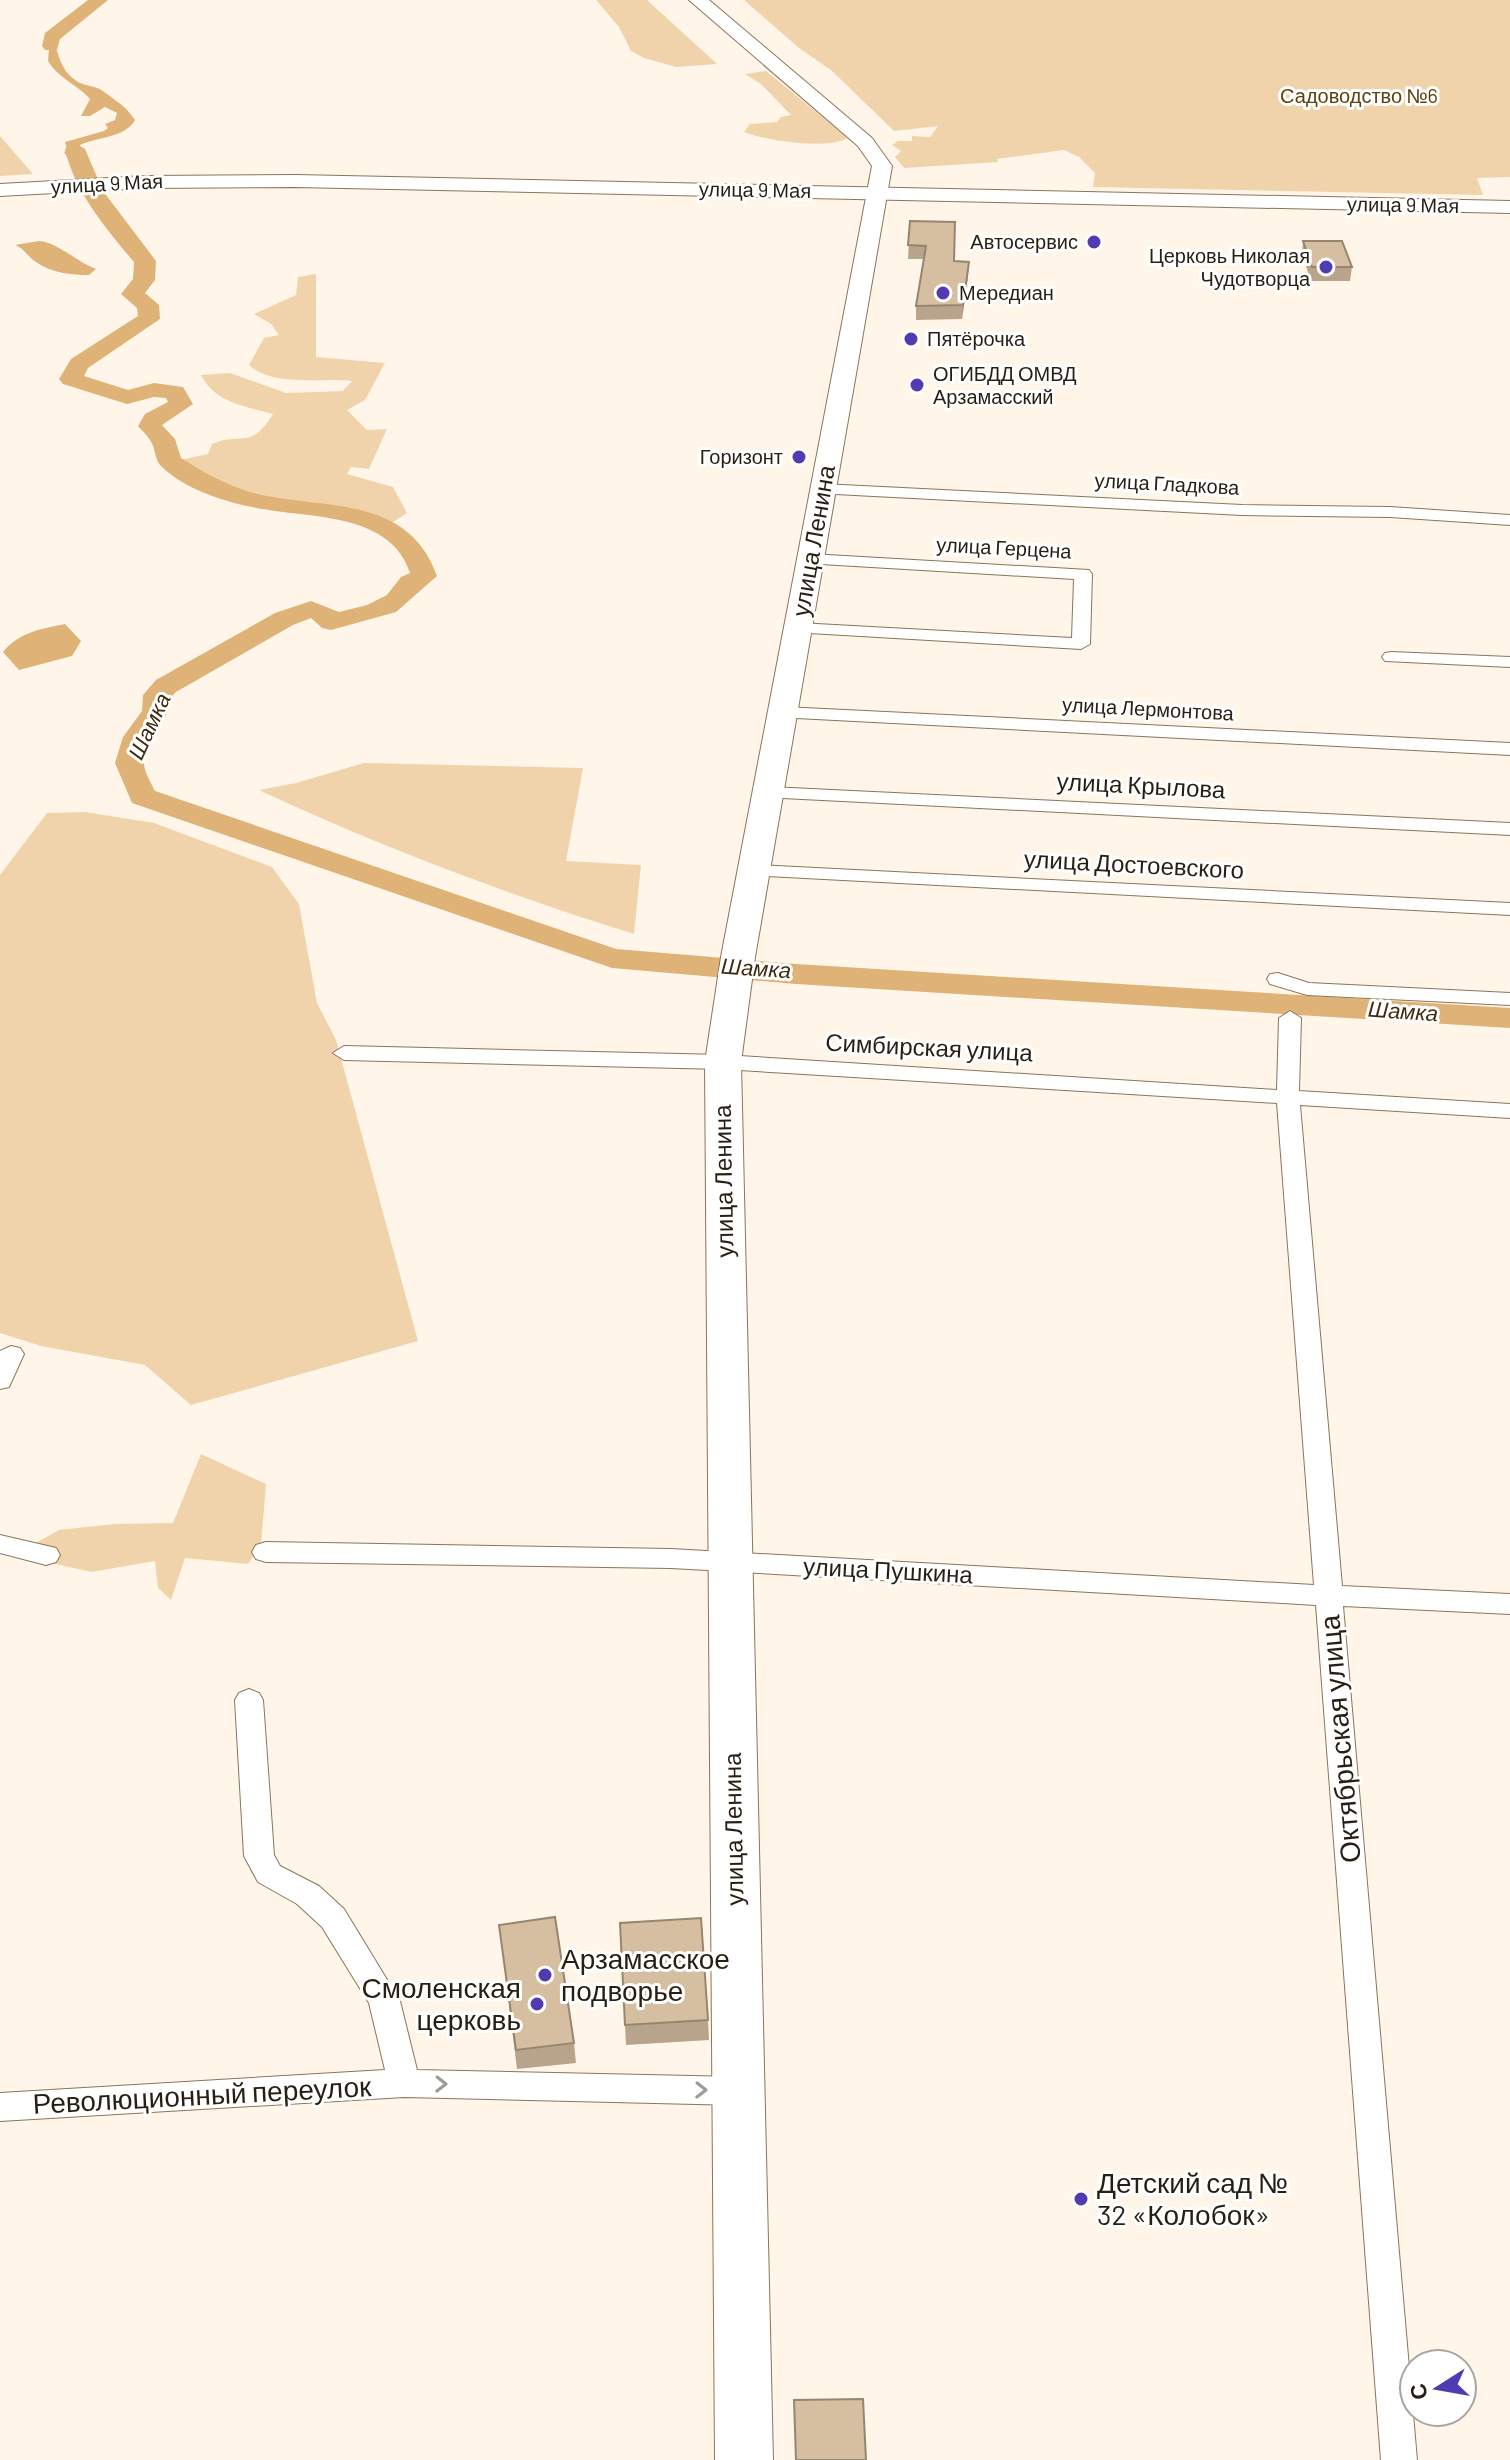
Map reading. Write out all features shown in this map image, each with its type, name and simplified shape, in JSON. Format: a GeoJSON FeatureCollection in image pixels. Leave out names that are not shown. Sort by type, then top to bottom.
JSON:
{"type":"FeatureCollection","features":[{"type":"Feature","properties":{"kind":"main road","name":"улица Ленина"},"geometry":{"type":"LineString","coordinates":[[698,0],[865,142],[882,166],[738,957],[723,1062],[744,2460]]}},
{"type":"Feature","properties":{"kind":"main road","name":"улица 9 Мая"},"geometry":{"type":"LineString","coordinates":[[0,190],[68,185],[296,181],[1510,207]]}},
{"type":"Feature","properties":{"kind":"street","name":"улица Гладкова"},"geometry":{"type":"LineString","coordinates":[[822,489],[1242,510],[1390,512],[1510,520]]}},
{"type":"Feature","properties":{"kind":"street","name":"улица Герцена"},"geometry":{"type":"LineString","coordinates":[[798,628],[1081,644],[1083,574],[810,559]]}},
{"type":"Feature","properties":{"kind":"street"},"geometry":{"type":"LineString","coordinates":[[1391,657],[1510,662]]}},
{"type":"Feature","properties":{"kind":"street","name":"улица Лермонтова"},"geometry":{"type":"LineString","coordinates":[[784,713],[1510,749]]}},
{"type":"Feature","properties":{"kind":"street","name":"улица Крылова"},"geometry":{"type":"LineString","coordinates":[[770,793],[1510,829]]}},
{"type":"Feature","properties":{"kind":"street","name":"улица Достоевского"},"geometry":{"type":"LineString","coordinates":[[755,871],[1510,909]]}},
{"type":"Feature","properties":{"kind":"street"},"geometry":{"type":"LineString","coordinates":[[1289,986],[1510,999]]}},
{"type":"Feature","properties":{"kind":"street","name":"Октябрьская улица"},"geometry":{"type":"LineString","coordinates":[[1290,1018],[1288,1095],[1399,2460]]}},
{"type":"Feature","properties":{"kind":"street","name":"Симбирская улица"},"geometry":{"type":"LineString","coordinates":[[344,1053],[723,1062],[1510,1111]]}},
{"type":"Feature","properties":{"kind":"street"},"geometry":{"type":"LineString","coordinates":[[0,1381],[11,1354]]}},
{"type":"Feature","properties":{"kind":"street"},"geometry":{"type":"LineString","coordinates":[[0,1544],[46,1555]]}},
{"type":"Feature","properties":{"kind":"street","name":"улица Пушкина"},"geometry":{"type":"LineString","coordinates":[[266,1552],[524,1554],[730,1561],[1328,1597],[1510,1604]]}},
{"type":"Feature","properties":{"kind":"street","name":"Революционный переулок"},"geometry":{"type":"LineString","coordinates":[[249,1700],[259,1856],[269,1874],[308,1895],[333,1918],[384,2001],[404,2083]]}},
{"type":"Feature","properties":{"kind":"street","name":"Революционный переулок"},"geometry":{"type":"LineString","coordinates":[[0,2107],[404,2083],[738,2091]]}},
{"type":"Feature","properties":{"kind":"green space"},"geometry":{"type":"Polygon","coordinates":[[[596,0],[647,0],[717,64],[676,67],[644,58],[631,51],[619,27],[596,0]]]}},
{"type":"Feature","properties":{"kind":"green space","name":"Садоводство №6"},"geometry":{"type":"Polygon","coordinates":[[[744,0],[1510,0],[1510,177],[1477,178],[1483,195],[1093,187],[1095,173],[1079,157],[1064,150],[997,159],[998,162],[904,168],[895,157],[901,151],[892,145],[898,141],[912,141],[912,136],[930,137],[938,126],[894,131],[832,71],[799,48],[744,0]]]}},
{"type":"Feature","properties":{"kind":"green space"},"geometry":{"type":"Polygon","coordinates":[[[766,71],[848,138],[811,144],[744,132],[750,124],[777,122],[781,117],[791,115],[761,84],[745,74],[766,71]]]}},
{"type":"Feature","properties":{"kind":"green space"},"geometry":{"type":"Polygon","coordinates":[[[0,136],[33,174],[0,176],[0,136]]]}},
{"type":"Feature","properties":{"kind":"green space"},"geometry":{"type":"Polygon","coordinates":[[[316,274],[316,357],[385,363],[365,400],[347,410],[367,430],[387,429],[369,469],[351,467],[347,474],[393,487],[407,513],[387,526],[248,496],[195,476],[170,462],[208,454],[212,444],[223,440],[252,436],[273,414],[223,398],[201,375],[230,373],[286,393],[343,391],[352,381],[271,377],[249,365],[264,338],[279,335],[271,324],[254,314],[296,295],[298,277],[316,274]]]}},
{"type":"Feature","properties":{"kind":"green space"},"geometry":{"type":"Polygon","coordinates":[[[364,763],[583,768],[566,861],[641,865],[634,934],[444,868],[259,790],[296,783],[364,763]]]}},
{"type":"Feature","properties":{"kind":"green space"},"geometry":{"type":"Polygon","coordinates":[[[85,812],[154,823],[272,867],[299,904],[317,1003],[336,1040],[418,1341],[191,1405],[145,1365],[41,1346],[0,1333],[0,875],[47,813],[85,812]]]}},
{"type":"Feature","properties":{"kind":"green space"},"geometry":{"type":"Polygon","coordinates":[[[201,1454],[266,1484],[261,1545],[248,1564],[185,1558],[171,1600],[158,1588],[155,1561],[92,1572],[14,1555],[59,1530],[114,1524],[173,1523],[201,1454]]]}},
{"type":"Feature","properties":{"kind":"shaded area"},"geometry":{"type":"Polygon","coordinates":[[[78,14],[81,17],[52,42],[63,66],[71,77],[100,89],[135,120],[118,134],[80,145],[80,160],[91,178],[81,179],[64,152],[67,150],[65,142],[104,131],[108,128],[105,124],[115,120],[117,113],[105,107],[90,116],[81,116],[90,99],[48,61],[49,49],[44,45],[49,34],[78,14]]]}},
{"type":"Feature","properties":{"kind":"shaded area"},"geometry":{"type":"Polygon","coordinates":[[[39,241],[53,245],[96,269],[89,275],[55,271],[42,266],[15,245],[39,241]]]}},
{"type":"Feature","properties":{"kind":"shaded area"},"geometry":{"type":"Polygon","coordinates":[[[65,624],[81,641],[72,656],[19,670],[3,652],[23,636],[65,624]]]}},
{"type":"Feature","properties":{"kind":"building"},"geometry":{"type":"Polygon","coordinates":[[[910,221],[955,222],[954,261],[969,262],[963,305],[916,306],[926,246],[908,245],[910,221]]]}},
{"type":"Feature","properties":{"kind":"building"},"geometry":{"type":"Polygon","coordinates":[[[1303,241],[1342,241],[1352,267],[1312,267],[1303,241]]]}},
{"type":"Feature","properties":{"kind":"building","name":"Смоленская церковь"},"geometry":{"type":"Polygon","coordinates":[[[555,1917],[574,2043],[516,2050],[499,1925],[555,1917]]]}},
{"type":"Feature","properties":{"kind":"building"},"geometry":{"type":"Polygon","coordinates":[[[701,1918],[708,2020],[625,2025],[620,1923],[701,1918]]]}},
{"type":"Feature","properties":{"kind":"building"},"geometry":{"type":"Polygon","coordinates":[[[863,2399],[866,2460],[796,2460],[794,2400],[863,2399]]]}},
{"type":"Feature","properties":{"kind":"waterway","name":"Шамка"},"geometry":{"type":"LineString","coordinates":[[51,46],[51,37],[99,0]]}},
{"type":"Feature","properties":{"kind":"waterway","name":"Шамка"},"geometry":{"type":"LineString","coordinates":[[75,149],[93,191],[145,261],[144,280],[132,294],[148,305],[149,319],[79,364],[71,379],[127,397],[154,390],[175,392],[181,404],[153,419],[150,426],[163,439],[170,462],[208,484],[248,499],[339,513],[384,526],[402,538],[415,553],[424,576],[410,583],[396,600],[376,610],[331,622],[328,615],[311,609],[284,619],[166,686],[157,695],[156,712],[137,737],[129,763],[142,797],[612,958],[796,974],[1510,1018]]}},
{"type":"Feature","properties":{"kind":"place","name":"Автосервис"},"geometry":{"type":"Point","coordinates":[1094,242]}},
{"type":"Feature","properties":{"kind":"place","name":"Церковь Николая Чудотворца"},"geometry":{"type":"Point","coordinates":[1326,267]}},
{"type":"Feature","properties":{"kind":"place","name":"Мередиан"},"geometry":{"type":"Point","coordinates":[943,293]}},
{"type":"Feature","properties":{"kind":"place","name":"Пятёрочка"},"geometry":{"type":"Point","coordinates":[911,339]}},
{"type":"Feature","properties":{"kind":"place","name":"ОГИБДД ОМВД Арзамасский"},"geometry":{"type":"Point","coordinates":[917,385]}},
{"type":"Feature","properties":{"kind":"place","name":"Горизонт"},"geometry":{"type":"Point","coordinates":[799,457]}},
{"type":"Feature","properties":{"kind":"place","name":"Арзамасское подворье"},"geometry":{"type":"Point","coordinates":[545,1975]}},
{"type":"Feature","properties":{"kind":"place","name":"Смоленская церковь"},"geometry":{"type":"Point","coordinates":[537,2004]}},
{"type":"Feature","properties":{"kind":"place","name":"Детский сад № 32 «Колобок»"},"geometry":{"type":"Point","coordinates":[1081,2199]}}]}
